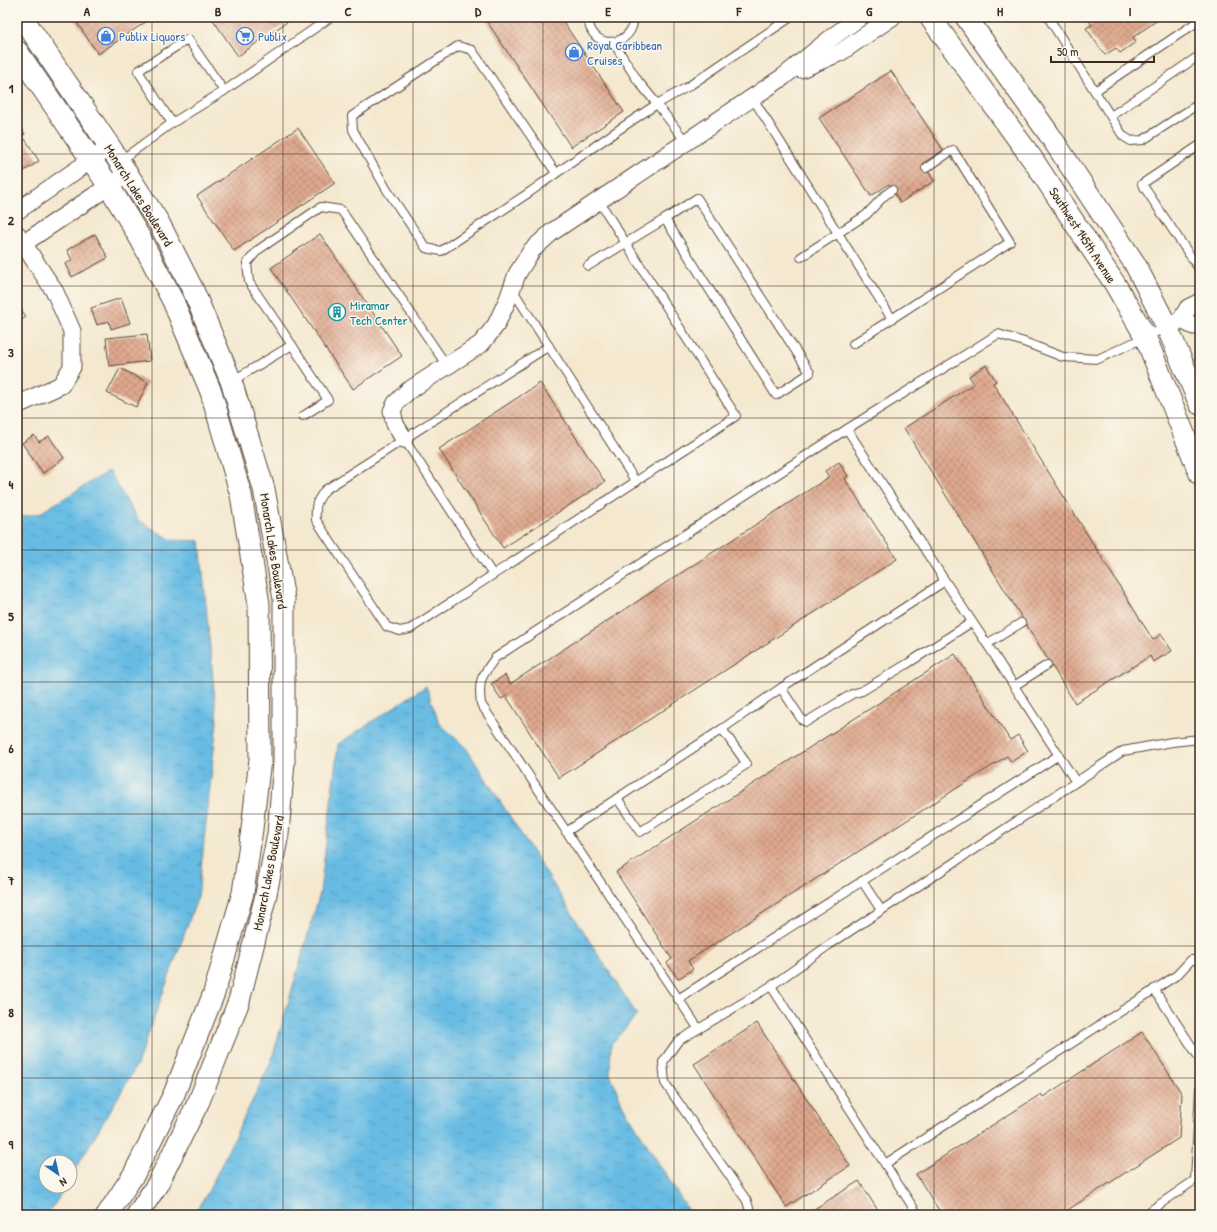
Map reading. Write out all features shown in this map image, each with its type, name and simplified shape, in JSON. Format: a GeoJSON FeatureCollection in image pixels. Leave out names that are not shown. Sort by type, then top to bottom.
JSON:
{"type":"FeatureCollection","features":[{"type":"Feature","properties":{"kind":"street"},"geometry":{"type":"LineString","coordinates":[[404,439],[395,424],[392,411],[396,403],[408,392],[481,344],[496,325],[517,274],[532,250],[552,232],[783,76],[860,17]]}},
{"type":"Feature","properties":{"kind":"street"},"geometry":{"type":"LineString","coordinates":[[783,76],[841,52],[892,17]]}},
{"type":"Feature","properties":{"kind":"street","name":"Southwest 145th Avenue"},"geometry":{"type":"LineString","coordinates":[[930,17],[1037,166],[1115,284],[1145,336],[1200,474]]}},
{"type":"Feature","properties":{"kind":"street","name":"Southwest 145th Avenue"},"geometry":{"type":"LineString","coordinates":[[966,17],[1049,134],[1174,324],[1200,404]]}},
{"type":"Feature","properties":{"kind":"street","name":"Monarch Lakes Boulevard"},"geometry":{"type":"LineString","coordinates":[[24,21],[159,223],[193,290],[231,381],[264,489],[284,599],[284,762],[278,834],[265,899],[239,1001],[199,1101],[158,1185],[137,1215]]}},
{"type":"Feature","properties":{"kind":"street","name":"Monarch Lakes Boulevard"},"geometry":{"type":"LineString","coordinates":[[17,50],[109,186],[140,238],[173,301],[211,392],[242,495],[259,604],[260,759],[243,893],[214,993],[174,1094],[134,1174],[107,1215]]}},
{"type":"Feature","properties":{"kind":"street"},"geometry":{"type":"LineString","coordinates":[[17,211],[92,160],[119,161],[109,186],[20,239],[55,292],[72,331],[72,367],[61,385],[17,405]]}},
{"type":"Feature","properties":{"kind":"street"},"geometry":{"type":"LineString","coordinates":[[1174,324],[1188,308],[1200,302]]}},
{"type":"Feature","properties":{"kind":"street"},"geometry":{"type":"LineString","coordinates":[[1174,324],[1194,326],[1200,323]]}},
{"type":"Feature","properties":{"kind":"lane"},"geometry":{"type":"LineString","coordinates":[[119,161],[172,122],[224,91],[331,17]]}},
{"type":"Feature","properties":{"kind":"lane"},"geometry":{"type":"LineString","coordinates":[[588,17],[588,24],[595,36],[602,40],[613,42],[623,38],[629,33],[632,27],[633,17]]}},
{"type":"Feature","properties":{"kind":"lane"},"geometry":{"type":"LineString","coordinates":[[556,174],[472,50],[458,46],[352,116],[353,130],[387,190],[426,248],[441,251],[556,174],[614,132],[689,86],[791,17]]}},
{"type":"Feature","properties":{"kind":"lane"},"geometry":{"type":"LineString","coordinates":[[1048,17],[1123,136],[1131,141],[1143,140],[1200,104]]}},
{"type":"Feature","properties":{"kind":"lane"},"geometry":{"type":"LineString","coordinates":[[1095,91],[1200,20]]}},
{"type":"Feature","properties":{"kind":"lane"},"geometry":{"type":"LineString","coordinates":[[172,122],[138,71],[188,39],[224,91]]}},
{"type":"Feature","properties":{"kind":"lane"},"geometry":{"type":"LineString","coordinates":[[613,42],[638,81],[658,104],[686,142]]}},
{"type":"Feature","properties":{"kind":"lane"},"geometry":{"type":"LineString","coordinates":[[1110,116],[1200,55]]}},
{"type":"Feature","properties":{"kind":"lane"},"geometry":{"type":"LineString","coordinates":[[752,98],[892,319]]}},
{"type":"Feature","properties":{"kind":"lane"},"geometry":{"type":"LineString","coordinates":[[1200,145],[1142,184],[1197,266],[1200,264]]}},
{"type":"Feature","properties":{"kind":"lane"},"geometry":{"type":"LineString","coordinates":[[853,344],[1010,242],[953,150],[926,168]]}},
{"type":"Feature","properties":{"kind":"lane"},"geometry":{"type":"LineString","coordinates":[[801,257],[866,215],[884,196],[892,190]]}},
{"type":"Feature","properties":{"kind":"lane"},"geometry":{"type":"LineString","coordinates":[[588,266],[697,198],[810,373],[776,395],[665,219]]}},
{"type":"Feature","properties":{"kind":"lane"},"geometry":{"type":"LineString","coordinates":[[549,346],[325,490],[317,500],[316,520],[387,627],[400,631],[410,629],[736,416],[599,201]]}},
{"type":"Feature","properties":{"kind":"lane"},"geometry":{"type":"LineString","coordinates":[[303,416],[328,400],[249,282],[247,263],[258,250],[321,207],[341,210],[447,366]]}},
{"type":"Feature","properties":{"kind":"lane"},"geometry":{"type":"LineString","coordinates":[[512,288],[636,482]]}},
{"type":"Feature","properties":{"kind":"lane"},"geometry":{"type":"LineString","coordinates":[[698,1028],[481,704],[480,691],[482,675],[495,658],[998,334],[1063,357],[1098,359],[1145,336],[1174,324]]}},
{"type":"Feature","properties":{"kind":"lane"},"geometry":{"type":"LineString","coordinates":[[231,381],[292,345]]}},
{"type":"Feature","properties":{"kind":"lane"},"geometry":{"type":"LineString","coordinates":[[847,430],[1076,782]]}},
{"type":"Feature","properties":{"kind":"lane"},"geometry":{"type":"LineString","coordinates":[[404,439],[493,575]]}},
{"type":"Feature","properties":{"kind":"lane"},"geometry":{"type":"LineString","coordinates":[[566,832],[722,729],[781,688],[945,581]]}},
{"type":"Feature","properties":{"kind":"lane"},"geometry":{"type":"LineString","coordinates":[[781,688],[802,720],[806,722],[852,694],[862,691],[907,664],[972,622]]}},
{"type":"Feature","properties":{"kind":"lane"},"geometry":{"type":"LineString","coordinates":[[987,644],[1021,623]]}},
{"type":"Feature","properties":{"kind":"lane"},"geometry":{"type":"LineString","coordinates":[[1014,686],[1047,664]]}},
{"type":"Feature","properties":{"kind":"lane"},"geometry":{"type":"LineString","coordinates":[[617,798],[640,832],[748,764],[722,729]]}},
{"type":"Feature","properties":{"kind":"lane"},"geometry":{"type":"LineString","coordinates":[[751,1215],[747,1201],[665,1084],[663,1062],[678,1041],[771,986],[881,910],[1123,751],[1172,742],[1200,739]]}},
{"type":"Feature","properties":{"kind":"lane"},"geometry":{"type":"LineString","coordinates":[[678,999],[1059,755]]}},
{"type":"Feature","properties":{"kind":"lane"},"geometry":{"type":"LineString","coordinates":[[862,881],[881,910]]}},
{"type":"Feature","properties":{"kind":"lane"},"geometry":{"type":"LineString","coordinates":[[885,1164],[1154,989],[1176,974],[1191,960],[1200,960]]}},
{"type":"Feature","properties":{"kind":"lane"},"geometry":{"type":"LineString","coordinates":[[771,986],[918,1215]]}},
{"type":"Feature","properties":{"kind":"lane"},"geometry":{"type":"LineString","coordinates":[[1154,989],[1200,1059]]}},
{"type":"Feature","properties":{"kind":"lane"},"geometry":{"type":"LineString","coordinates":[[1144,1215],[1195,1180],[1200,1089]]}},
{"type":"Feature","properties":{"kind":"water"},"geometry":{"type":"Polygon","coordinates":[[[109,471],[138,520],[172,540],[200,541],[217,722],[198,896],[137,1065],[78,1165],[78,1154],[38,1154],[38,1194],[61,1194],[46,1215],[17,1215],[17,518],[40,513],[109,471]]]}},
{"type":"Feature","properties":{"kind":"water"},"geometry":{"type":"Polygon","coordinates":[[[426,686],[439,723],[466,748],[637,1015],[611,1044],[610,1074],[623,1106],[691,1215],[193,1215],[208,1192],[271,1062],[320,893],[338,744],[426,686]]]}},
{"type":"Feature","properties":{"kind":"building","name":"Publix Liquors"},"geometry":{"type":"Polygon","coordinates":[[[73,17],[153,17],[98,54],[73,17]]]}},
{"type":"Feature","properties":{"kind":"building","name":"Publix"},"geometry":{"type":"Polygon","coordinates":[[[211,17],[294,17],[238,56],[211,17]]]}},
{"type":"Feature","properties":{"kind":"building"},"geometry":{"type":"Polygon","coordinates":[[[484,17],[560,17],[624,112],[571,147],[484,17]]]}},
{"type":"Feature","properties":{"kind":"building"},"geometry":{"type":"Polygon","coordinates":[[[1162,17],[1133,37],[1136,42],[1120,53],[1116,48],[1105,55],[1086,28],[1092,25],[1087,18],[1162,17]]]}},
{"type":"Feature","properties":{"kind":"building"},"geometry":{"type":"Polygon","coordinates":[[[891,71],[943,150],[923,163],[934,181],[900,203],[889,184],[871,196],[819,118],[891,71]]]}},
{"type":"Feature","properties":{"kind":"building"},"geometry":{"type":"Polygon","coordinates":[[[17,121],[25,134],[17,139],[17,121]]]}},
{"type":"Feature","properties":{"kind":"building"},"geometry":{"type":"Polygon","coordinates":[[[298,128],[335,183],[234,251],[197,196],[298,128]]]}},
{"type":"Feature","properties":{"kind":"building"},"geometry":{"type":"Polygon","coordinates":[[[25,139],[39,161],[24,171],[19,164],[17,165],[17,144],[25,139]]]}},
{"type":"Feature","properties":{"kind":"building"},"geometry":{"type":"Polygon","coordinates":[[[95,234],[108,258],[72,277],[65,264],[72,260],[67,250],[95,234]]]}},
{"type":"Feature","properties":{"kind":"building","name":"Miramar Tech Center"},"geometry":{"type":"Polygon","coordinates":[[[320,234],[402,356],[353,389],[271,268],[320,234]]]}},
{"type":"Feature","properties":{"kind":"building"},"geometry":{"type":"Polygon","coordinates":[[[121,298],[130,323],[111,329],[109,321],[97,325],[91,308],[121,298]]]}},
{"type":"Feature","properties":{"kind":"building"},"geometry":{"type":"Polygon","coordinates":[[[17,302],[26,317],[17,323],[17,302]]]}},
{"type":"Feature","properties":{"kind":"building"},"geometry":{"type":"Polygon","coordinates":[[[147,334],[150,361],[109,366],[106,338],[147,334]]]}},
{"type":"Feature","properties":{"kind":"building"},"geometry":{"type":"Polygon","coordinates":[[[986,365],[996,381],[993,383],[1153,640],[1161,634],[1172,651],[1153,662],[1150,656],[1075,703],[904,428],[974,384],[969,376],[986,365]]]}},
{"type":"Feature","properties":{"kind":"building"},"geometry":{"type":"Polygon","coordinates":[[[120,368],[148,383],[136,407],[107,393],[120,368]]]}},
{"type":"Feature","properties":{"kind":"building"},"geometry":{"type":"Polygon","coordinates":[[[540,383],[605,482],[503,548],[439,449],[540,383]]]}},
{"type":"Feature","properties":{"kind":"building"},"geometry":{"type":"Polygon","coordinates":[[[34,435],[39,442],[49,436],[64,458],[43,473],[22,443],[34,435]]]}},
{"type":"Feature","properties":{"kind":"building"},"geometry":{"type":"Polygon","coordinates":[[[839,462],[848,476],[845,479],[897,559],[559,778],[506,696],[501,699],[491,684],[505,675],[510,684],[829,477],[825,471],[839,462]]]}},
{"type":"Feature","properties":{"kind":"building"},"geometry":{"type":"Polygon","coordinates":[[[955,654],[1010,740],[1018,735],[1028,751],[1011,762],[1007,756],[688,961],[693,969],[678,979],[667,963],[672,959],[616,872],[955,654]]]}},
{"type":"Feature","properties":{"kind":"building"},"geometry":{"type":"Polygon","coordinates":[[[757,1023],[850,1166],[786,1207],[694,1064],[757,1023]]]}},
{"type":"Feature","properties":{"kind":"building"},"geometry":{"type":"Polygon","coordinates":[[[1142,1032],[1182,1094],[1179,1138],[1060,1215],[942,1215],[916,1174],[1041,1094],[1043,1097],[1142,1032]]]}},
{"type":"Feature","properties":{"kind":"building"},"geometry":{"type":"Polygon","coordinates":[[[859,1181],[881,1215],[805,1215],[859,1181]]]}},
{"type":"Feature","properties":{"kind":"place","name":"Publix Liquors"},"geometry":{"type":"Point","coordinates":[106,36]}},
{"type":"Feature","properties":{"kind":"place","name":"Publix"},"geometry":{"type":"Point","coordinates":[245,36]}},
{"type":"Feature","properties":{"kind":"place","name":"Royal Caribbean Cruises"},"geometry":{"type":"Point","coordinates":[574,52]}},
{"type":"Feature","properties":{"kind":"place","name":"Miramar Tech Center"},"geometry":{"type":"Point","coordinates":[337,312]}}]}
